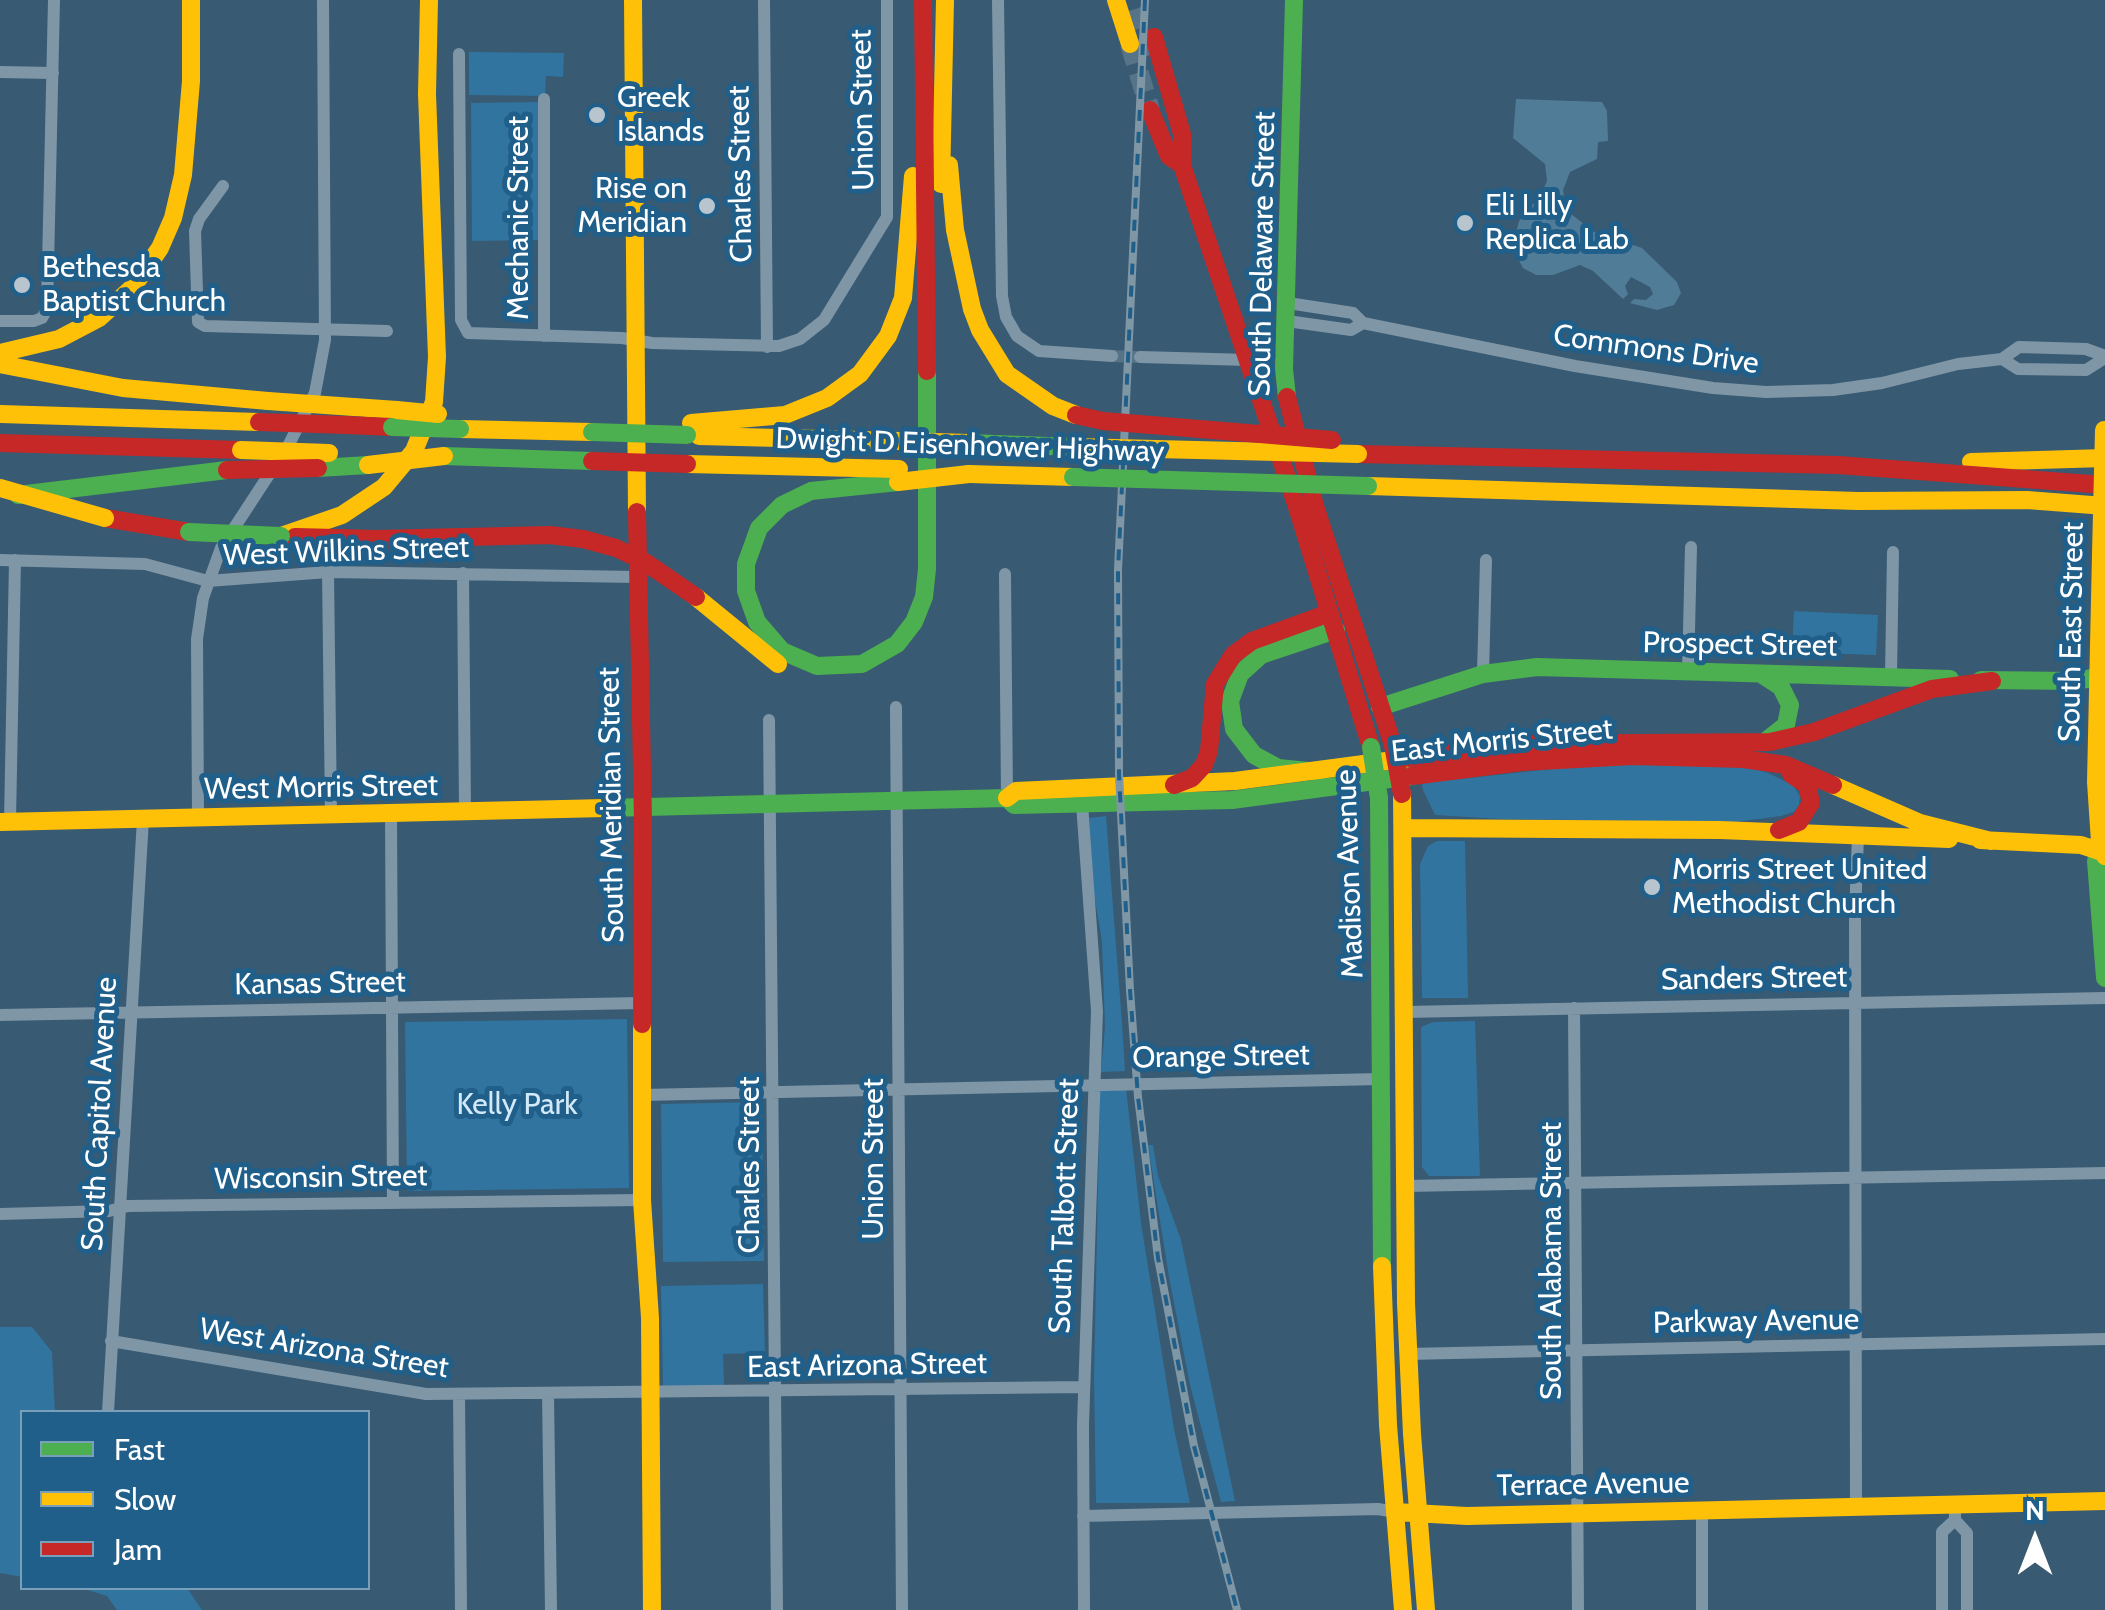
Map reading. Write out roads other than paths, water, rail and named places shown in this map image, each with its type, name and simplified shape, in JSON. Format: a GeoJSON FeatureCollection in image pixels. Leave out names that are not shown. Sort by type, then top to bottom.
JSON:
{"type":"FeatureCollection","features":[{"type":"Feature","properties":{"kind":"main road"},"geometry":{"type":"LineString","coordinates":[[0,354],[59,339],[99,318],[132,288],[155,258],[172,223],[182,186],[191,81],[192,0]]}},
{"type":"Feature","properties":{"kind":"main road"},"geometry":{"type":"LineString","coordinates":[[281,536],[342,515],[378,492],[414,452],[430,417],[438,357],[427,94],[429,0]]}},
{"type":"Feature","properties":{"kind":"main road","name":"South Meridian Street"},"geometry":{"type":"LineString","coordinates":[[634,0],[636,577],[643,807],[642,1200],[651,1393],[652,1610]]}},
{"type":"Feature","properties":{"kind":"main road"},"geometry":{"type":"LineString","coordinates":[[899,476],[811,490],[782,504],[759,528],[746,564],[746,592],[756,622],[782,650],[817,666],[862,664],[897,644],[914,622],[924,597],[928,569],[928,386],[923,0]]}},
{"type":"Feature","properties":{"kind":"main road"},"geometry":{"type":"LineString","coordinates":[[0,488],[105,518],[189,532],[377,539],[550,535],[583,539],[616,548],[645,562],[696,597],[778,664],[808,678],[863,678],[892,665],[916,643],[930,620],[940,577],[939,234],[945,0]]}},
{"type":"Feature","properties":{"kind":"main road","name":"South Delaware Street"},"geometry":{"type":"LineString","coordinates":[[1294,0],[1284,369],[1288,410],[1315,506]]}},
{"type":"Feature","properties":{"kind":"main road"},"geometry":{"type":"LineString","coordinates":[[1125,4],[1130,44]]}},
{"type":"Feature","properties":{"kind":"main road","name":"Madison Avenue"},"geometry":{"type":"LineString","coordinates":[[1154,37],[1182,134],[1182,165],[1249,360],[1372,747],[1379,798],[1384,1338],[1403,1610]]}},
{"type":"Feature","properties":{"kind":"main road"},"geometry":{"type":"LineString","coordinates":[[0,364],[123,388],[354,408],[394,418],[537,430],[618,433],[689,429],[808,408],[860,374],[882,346],[898,314],[905,288],[923,38]]}},
{"type":"Feature","properties":{"kind":"main road","name":"Madison Avenue"},"geometry":{"type":"LineString","coordinates":[[1152,72],[1174,137],[1181,145]]}},
{"type":"Feature","properties":{"kind":"main road"},"geometry":{"type":"LineString","coordinates":[[944,97],[955,230],[972,309],[1007,374],[1053,406],[1103,422],[1252,431],[1354,448]]}},
{"type":"Feature","properties":{"kind":"main road","name":"Madison Avenue"},"geometry":{"type":"LineString","coordinates":[[1150,110],[1169,156],[1182,165]]}},
{"type":"Feature","properties":{"kind":"main road"},"geometry":{"type":"LineString","coordinates":[[0,414],[346,426],[394,418]]}},
{"type":"Feature","properties":{"kind":"main road","name":"South East Street"},"geometry":{"type":"LineString","coordinates":[[2105,414],[2096,782],[2104,854],[2096,861],[2105,978]]}},
{"type":"Feature","properties":{"kind":"main road","name":"Dwight D Eisenhower Highway"},"geometry":{"type":"LineString","coordinates":[[689,429],[900,442],[1354,448],[1838,465]]}},
{"type":"Feature","properties":{"kind":"main road","name":"Dwight D Eisenhower Highway"},"geometry":{"type":"LineString","coordinates":[[0,443],[241,450],[323,460],[444,456],[899,476],[969,474],[1938,501]]}},
{"type":"Feature","properties":{"kind":"main road"},"geometry":{"type":"LineString","coordinates":[[1838,465],[2105,458]]}},
{"type":"Feature","properties":{"kind":"main road"},"geometry":{"type":"LineString","coordinates":[[0,497],[323,460]]}},
{"type":"Feature","properties":{"kind":"main road"},"geometry":{"type":"LineString","coordinates":[[1838,465],[2105,485]]}},
{"type":"Feature","properties":{"kind":"main road"},"geometry":{"type":"LineString","coordinates":[[1938,501],[2027,500],[2105,506]]}},
{"type":"Feature","properties":{"kind":"main road"},"geometry":{"type":"LineString","coordinates":[[1938,501],[2105,521]]}},
{"type":"Feature","properties":{"kind":"main road","name":"Madison Avenue"},"geometry":{"type":"LineString","coordinates":[[1315,506],[1393,745],[1402,794],[1408,1354],[1426,1610]]}},
{"type":"Feature","properties":{"kind":"main road"},"geometry":{"type":"LineString","coordinates":[[1319,772],[1278,768],[1254,756],[1234,728],[1230,701],[1240,674],[1261,655],[1332,622]]}},
{"type":"Feature","properties":{"kind":"main road"},"geometry":{"type":"LineString","coordinates":[[1174,785],[1192,778],[1204,765],[1209,752],[1216,684],[1233,656],[1252,641],[1332,622]]}},
{"type":"Feature","properties":{"kind":"main road","name":"Prospect Street"},"geometry":{"type":"LineString","coordinates":[[1380,707],[1483,674],[1537,667],[1992,680],[2068,681],[2101,677]]}},
{"type":"Feature","properties":{"kind":"main road"},"geometry":{"type":"LineString","coordinates":[[1758,742],[1782,729],[1790,711],[1782,688],[1760,674]]}},
{"type":"Feature","properties":{"kind":"main road","name":"East Morris Street"},"geometry":{"type":"LineString","coordinates":[[643,807],[1008,798],[1016,792],[1046,789],[1174,785],[1319,772],[1518,744],[1758,742],[1803,736],[1932,690],[1992,680]]}},
{"type":"Feature","properties":{"kind":"main road","name":"East Morris Street"},"geometry":{"type":"LineString","coordinates":[[1008,798],[1014,805],[1232,800],[1542,760],[1632,756],[1742,759],[1786,765],[1920,824],[1991,840]]}},
{"type":"Feature","properties":{"kind":"main road"},"geometry":{"type":"LineString","coordinates":[[1742,759],[1784,770],[1803,780],[1811,793],[1810,807],[1800,822],[1772,833]]}},
{"type":"Feature","properties":{"kind":"main road","name":"West Morris Street"},"geometry":{"type":"LineString","coordinates":[[5,822],[643,807]]}},
{"type":"Feature","properties":{"kind":"main road","name":"East Morris Street"},"geometry":{"type":"LineString","coordinates":[[1404,828],[1991,840],[2081,844],[2104,854]]}},
{"type":"Feature","properties":{"kind":"main road","name":"Terrace Avenue"},"geometry":{"type":"LineString","coordinates":[[1395,1512],[1419,1515],[1856,1507],[1955,1512],[2105,1501]]}},
{"type":"Feature","properties":{"kind":"street"},"geometry":{"type":"LineString","coordinates":[[0,320],[34,321],[42,318],[47,309],[54,0]]}},
{"type":"Feature","properties":{"kind":"street"},"geometry":{"type":"LineString","coordinates":[[198,818],[196,639],[208,581],[231,530],[292,442],[318,382],[326,330],[323,0]]}},
{"type":"Feature","properties":{"kind":"street","name":"Charles Street"},"geometry":{"type":"LineString","coordinates":[[764,0],[767,346]]}},
{"type":"Feature","properties":{"kind":"street","name":"Union Street"},"geometry":{"type":"LineString","coordinates":[[767,346],[793,342],[824,320],[879,234],[888,213],[887,0]]}},
{"type":"Feature","properties":{"kind":"street"},"geometry":{"type":"LineString","coordinates":[[998,0],[1002,300],[1010,325],[1025,343],[1039,351],[1112,356]]}},
{"type":"Feature","properties":{"kind":"street"},"geometry":{"type":"LineString","coordinates":[[459,54],[464,329],[472,334],[767,346]]}},
{"type":"Feature","properties":{"kind":"street"},"geometry":{"type":"LineString","coordinates":[[0,72],[53,73]]}},
{"type":"Feature","properties":{"kind":"street","name":"Mechanic Street"},"geometry":{"type":"LineString","coordinates":[[544,99],[544,336]]}},
{"type":"Feature","properties":{"kind":"street"},"geometry":{"type":"LineString","coordinates":[[223,186],[195,231],[198,322],[205,326],[386,331]]}},
{"type":"Feature","properties":{"kind":"street","name":"Commons Drive"},"geometry":{"type":"LineString","coordinates":[[1287,312],[1351,330],[1362,324],[1575,366],[1748,392],[1855,388],[2002,358],[2020,347],[2086,349],[2105,357]]}},
{"type":"Feature","properties":{"kind":"street"},"geometry":{"type":"LineString","coordinates":[[1140,357],[1249,360]]}},
{"type":"Feature","properties":{"kind":"street"},"geometry":{"type":"LineString","coordinates":[[2002,358],[2018,369],[2086,370],[2105,357]]}},
{"type":"Feature","properties":{"kind":"street"},"geometry":{"type":"LineString","coordinates":[[1688,672],[1692,548]]}},
{"type":"Feature","properties":{"kind":"street"},"geometry":{"type":"LineString","coordinates":[[1891,676],[1893,552]]}},
{"type":"Feature","properties":{"kind":"street","name":"West Wilkins Street"},"geometry":{"type":"LineString","coordinates":[[0,560],[129,563],[161,567],[208,581],[328,572],[636,577]]}},
{"type":"Feature","properties":{"kind":"street"},"geometry":{"type":"LineString","coordinates":[[5,822],[16,560]]}},
{"type":"Feature","properties":{"kind":"street"},"geometry":{"type":"LineString","coordinates":[[1483,674],[1486,560]]}},
{"type":"Feature","properties":{"kind":"street"},"geometry":{"type":"LineString","coordinates":[[328,572],[330,815]]}},
{"type":"Feature","properties":{"kind":"street"},"geometry":{"type":"LineString","coordinates":[[463,573],[465,813]]}},
{"type":"Feature","properties":{"kind":"street"},"geometry":{"type":"LineString","coordinates":[[1005,574],[1008,798]]}},
{"type":"Feature","properties":{"kind":"street","name":"Union Street"},"geometry":{"type":"LineString","coordinates":[[896,708],[902,1610]]}},
{"type":"Feature","properties":{"kind":"street","name":"Charles Street"},"geometry":{"type":"LineString","coordinates":[[768,720],[777,1610]]}},
{"type":"Feature","properties":{"kind":"street","name":"South Talbott Street"},"geometry":{"type":"LineString","coordinates":[[1082,804],[1096,1011],[1084,1387],[1084,1610]]}},
{"type":"Feature","properties":{"kind":"street"},"geometry":{"type":"LineString","coordinates":[[391,814],[393,1202]]}},
{"type":"Feature","properties":{"kind":"street","name":"South Capitol Avenue"},"geometry":{"type":"LineString","coordinates":[[108,1410],[143,819]]}},
{"type":"Feature","properties":{"kind":"street"},"geometry":{"type":"LineString","coordinates":[[1856,1507],[1858,836]]}},
{"type":"Feature","properties":{"kind":"street","name":"Sanders Street"},"geometry":{"type":"LineString","coordinates":[[1405,1012],[2105,998]]}},
{"type":"Feature","properties":{"kind":"street","name":"Kansas Street"},"geometry":{"type":"LineString","coordinates":[[0,1015],[642,1003]]}},
{"type":"Feature","properties":{"kind":"street","name":"South Alabama Street"},"geometry":{"type":"LineString","coordinates":[[1574,1008],[1578,1610]]}},
{"type":"Feature","properties":{"kind":"street","name":"Orange Street"},"geometry":{"type":"LineString","coordinates":[[642,1095],[1382,1079]]}},
{"type":"Feature","properties":{"kind":"street"},"geometry":{"type":"LineString","coordinates":[[1405,1186],[2105,1172]]}},
{"type":"Feature","properties":{"kind":"street","name":"Wisconsin Street"},"geometry":{"type":"LineString","coordinates":[[0,1214],[393,1202],[642,1200]]}},
{"type":"Feature","properties":{"kind":"street","name":"Parkway Avenue"},"geometry":{"type":"LineString","coordinates":[[1408,1354],[2105,1339]]}},
{"type":"Feature","properties":{"kind":"street","name":"West Arizona Street"},"geometry":{"type":"LineString","coordinates":[[112,1341],[418,1394],[651,1393]]}},
{"type":"Feature","properties":{"kind":"street","name":"East Arizona Street"},"geometry":{"type":"LineString","coordinates":[[651,1393],[1084,1387]]}},
{"type":"Feature","properties":{"kind":"street"},"geometry":{"type":"LineString","coordinates":[[548,1393],[551,1610]]}},
{"type":"Feature","properties":{"kind":"street"},"geometry":{"type":"LineString","coordinates":[[459,1394],[461,1610]]}},
{"type":"Feature","properties":{"kind":"street","name":"Terrace Avenue"},"geometry":{"type":"LineString","coordinates":[[1083,1516],[1378,1508],[1395,1512]]}},
{"type":"Feature","properties":{"kind":"street"},"geometry":{"type":"LineString","coordinates":[[1702,1510],[1702,1610]]}},
{"type":"Feature","properties":{"kind":"street"},"geometry":{"type":"LineString","coordinates":[[1942,1610],[1942,1532],[1955,1512],[1967,1533],[1967,1610]]}},
{"type":"Feature","properties":{"kind":"tunnel"},"geometry":{"type":"LineString","coordinates":[[1132,10],[1147,56]]}},
{"type":"Feature","properties":{"kind":"tunnel"},"geometry":{"type":"LineString","coordinates":[[1130,44],[1150,110]]}},
{"type":"Feature","properties":{"kind":"tunnel"},"geometry":{"type":"LineString","coordinates":[[1112,356],[1140,357]]}},
{"type":"Feature","properties":{"kind":"railway"},"geometry":{"type":"LineString","coordinates":[[1145,0],[1118,570],[1119,774],[1130,990],[1138,1097],[1158,1258],[1194,1446],[1237,1610]]}},
{"type":"Feature","properties":{"kind":"place","name":"Greek Islands"},"geometry":{"type":"Point","coordinates":[597,115]}},
{"type":"Feature","properties":{"kind":"place","name":"Rise on Meridian"},"geometry":{"type":"Point","coordinates":[707,206]}},
{"type":"Feature","properties":{"kind":"place","name":"Eli Lilly Replica Lab"},"geometry":{"type":"Point","coordinates":[1465,223]}},
{"type":"Feature","properties":{"kind":"place","name":"Bethesda Baptist Church"},"geometry":{"type":"Point","coordinates":[22,285]}},
{"type":"Feature","properties":{"kind":"place","name":"Morris Street United Methodist Church"},"geometry":{"type":"Point","coordinates":[1652,887]}},
{"type":"Feature","properties":{"kind":"park label","name":"Kelly Park"},"geometry":{"type":"Point","coordinates":[517,1105]}}]}
